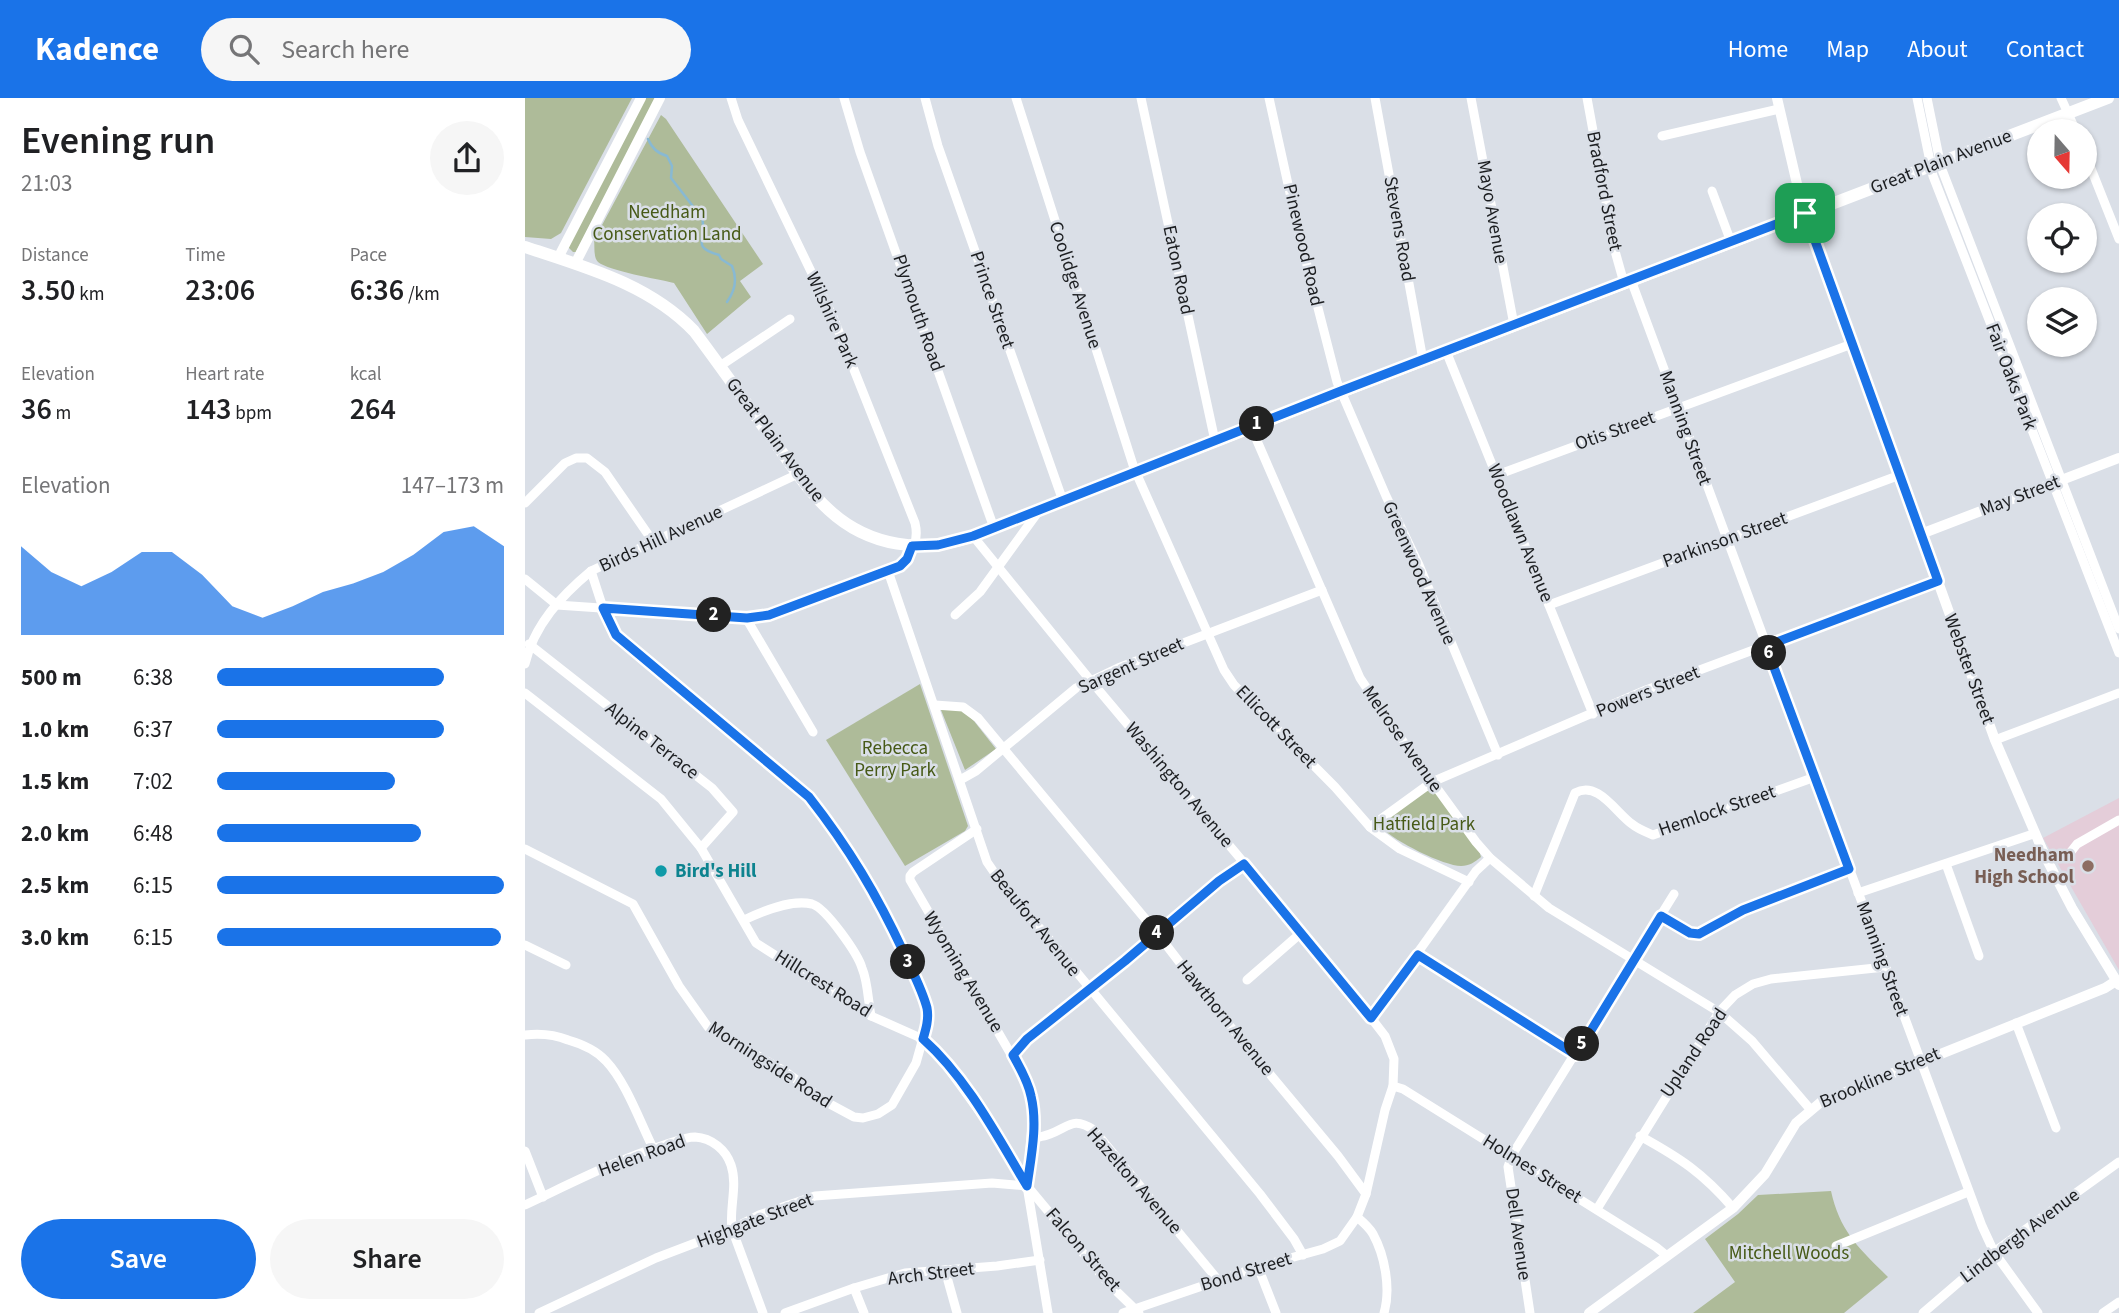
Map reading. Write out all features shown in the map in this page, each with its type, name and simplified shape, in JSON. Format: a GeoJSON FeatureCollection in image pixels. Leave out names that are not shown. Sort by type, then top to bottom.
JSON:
{"type":"FeatureCollection","features":[{"type":"Feature","properties":{"kind":"main road","name":"Great Plain Avenue"},"geometry":{"type":"LineString","coordinates":[[525,247],[637,288],[656,299],[692,329],[798,474],[828,510],[852,528],[885,542],[912,546],[938,545],[994,528],[1341,391],[2108,98]]}},
{"type":"Feature","properties":{"kind":"street"},"geometry":{"type":"LineString","coordinates":[[558,258],[641,98]]}},
{"type":"Feature","properties":{"kind":"street"},"geometry":{"type":"LineString","coordinates":[[575,264],[660,98]]}},
{"type":"Feature","properties":{"kind":"street","name":"Wilshire Park"},"geometry":{"type":"LineString","coordinates":[[731,98],[738,120],[836,324],[915,523],[916,534],[912,546]]}},
{"type":"Feature","properties":{"kind":"street","name":"Plymouth Road"},"geometry":{"type":"LineString","coordinates":[[844,98],[865,165],[994,528]]}},
{"type":"Feature","properties":{"kind":"street","name":"Prince Street"},"geometry":{"type":"LineString","coordinates":[[925,98],[938,146],[1063,501]]}},
{"type":"Feature","properties":{"kind":"street","name":"Coolidge Avenue"},"geometry":{"type":"LineString","coordinates":[[1016,98],[1136,472]]}},
{"type":"Feature","properties":{"kind":"street","name":"Eaton Road"},"geometry":{"type":"LineString","coordinates":[[1141,98],[1215,441]]}},
{"type":"Feature","properties":{"kind":"street","name":"Pinewood Road"},"geometry":{"type":"LineString","coordinates":[[1269,98],[1299,234],[1341,391]]}},
{"type":"Feature","properties":{"kind":"street","name":"Stevens Road"},"geometry":{"type":"LineString","coordinates":[[1375,98],[1423,360]]}},
{"type":"Feature","properties":{"kind":"street","name":"Mayo Avenue"},"geometry":{"type":"LineString","coordinates":[[1471,98],[1514,325]]}},
{"type":"Feature","properties":{"kind":"street","name":"Bradford Street"},"geometry":{"type":"LineString","coordinates":[[1587,98],[1615,251],[1627,281]]}},
{"type":"Feature","properties":{"kind":"street","name":"Fair Oaks Park"},"geometry":{"type":"LineString","coordinates":[[1917,98],[1935,164],[1993,331],[2058,482]]}},
{"type":"Feature","properties":{"kind":"street","name":"Fair Oaks Park"},"geometry":{"type":"LineString","coordinates":[[1927,98],[1935,164],[2003,327],[2101,594],[2119,653]]}},
{"type":"Feature","properties":{"kind":"street"},"geometry":{"type":"LineString","coordinates":[[2061,98],[2070,119]]}},
{"type":"Feature","properties":{"kind":"street"},"geometry":{"type":"LineString","coordinates":[[1663,136],[1778,104]]}},
{"type":"Feature","properties":{"kind":"street","name":"Webster Street"},"geometry":{"type":"LineString","coordinates":[[1778,104],[1792,171],[1805,213],[1995,740],[2033,834],[2072,908],[2118,983]]}},
{"type":"Feature","properties":{"kind":"street"},"geometry":{"type":"LineString","coordinates":[[2097,184],[2119,239]]}},
{"type":"Feature","properties":{"kind":"street"},"geometry":{"type":"LineString","coordinates":[[1712,191],[1731,242]]}},
{"type":"Feature","properties":{"kind":"street","name":"Manning Street"},"geometry":{"type":"LineString","coordinates":[[1627,281],[1678,408],[1968,1192],[1994,1252],[2038,1313]]}},
{"type":"Feature","properties":{"kind":"street"},"geometry":{"type":"LineString","coordinates":[[720,366],[790,319]]}},
{"type":"Feature","properties":{"kind":"street"},"geometry":{"type":"LineString","coordinates":[[1993,331],[2003,327]]}},
{"type":"Feature","properties":{"kind":"street","name":"Otis Street"},"geometry":{"type":"LineString","coordinates":[[1497,475],[1852,344]]}},
{"type":"Feature","properties":{"kind":"street","name":"Woodlawn Avenue"},"geometry":{"type":"LineString","coordinates":[[1447,351],[1593,715]]}},
{"type":"Feature","properties":{"kind":"street","name":"Greenwood Avenue"},"geometry":{"type":"LineString","coordinates":[[1341,391],[1385,496],[1419,565],[1498,755]]}},
{"type":"Feature","properties":{"kind":"street","name":"Melrose Avenue"},"geometry":{"type":"LineString","coordinates":[[1251,427],[1368,692],[1490,858],[1534,896],[1580,928],[1719,1012],[1752,1041],[1810,1109]]}},
{"type":"Feature","properties":{"kind":"street"},"geometry":{"type":"LineString","coordinates":[[525,503],[565,463],[576,458],[587,458],[605,472],[654,543]]}},
{"type":"Feature","properties":{"kind":"street","name":"May Street"},"geometry":{"type":"LineString","coordinates":[[1921,534],[2119,458]]}},
{"type":"Feature","properties":{"kind":"street","name":"Ellicott Street"},"geometry":{"type":"LineString","coordinates":[[1136,472],[1224,670],[1234,685],[1335,787],[1370,827],[1400,849],[1469,882]]}},
{"type":"Feature","properties":{"kind":"street","name":"Birds Hill Avenue"},"geometry":{"type":"LineString","coordinates":[[525,664],[529,644],[564,594],[591,571],[798,474]]}},
{"type":"Feature","properties":{"kind":"street","name":"Parkinson Street"},"geometry":{"type":"LineString","coordinates":[[1549,605],[1901,475]]}},
{"type":"Feature","properties":{"kind":"street"},"geometry":{"type":"LineString","coordinates":[[955,615],[980,592],[1039,510]]}},
{"type":"Feature","properties":{"kind":"street","name":"Washington Avenue"},"geometry":{"type":"LineString","coordinates":[[973,536],[1385,1036],[1394,1059],[1393,1086],[1366,1195],[1357,1217]]}},
{"type":"Feature","properties":{"kind":"street"},"geometry":{"type":"LineString","coordinates":[[525,579],[557,605],[747,618],[769,615],[888,571],[905,561],[912,546]]}},
{"type":"Feature","properties":{"kind":"street","name":"Morningside Road"},"geometry":{"type":"LineString","coordinates":[[525,849],[633,904],[679,986],[708,1027],[786,1072],[828,1103],[854,1117],[863,1118],[878,1114],[892,1105],[916,1063],[927,1024],[927,1010],[919,986],[862,870],[809,797],[616,635],[603,608],[591,571]]}},
{"type":"Feature","properties":{"kind":"street","name":"Beaufort Avenue"},"geometry":{"type":"LineString","coordinates":[[888,571],[987,862],[994,875],[1046,934],[1260,1194],[1303,1255]]}},
{"type":"Feature","properties":{"kind":"street","name":"Powers Street"},"geometry":{"type":"LineString","coordinates":[[1370,827],[1432,782],[1646,690],[1938,581]]}},
{"type":"Feature","properties":{"kind":"street","name":"Sargent Street"},"geometry":{"type":"LineString","coordinates":[[960,780],[1076,688],[1208,633],[1322,590]]}},
{"type":"Feature","properties":{"kind":"street","name":"Fair Oaks Park"},"geometry":{"type":"LineString","coordinates":[[2101,594],[2119,629]]}},
{"type":"Feature","properties":{"kind":"street"},"geometry":{"type":"LineString","coordinates":[[747,618],[813,732]]}},
{"type":"Feature","properties":{"kind":"street","name":"Alpine Terrace"},"geometry":{"type":"LineString","coordinates":[[529,644],[712,788],[733,812],[701,848]]}},
{"type":"Feature","properties":{"kind":"street","name":"Hillcrest Road"},"geometry":{"type":"LineString","coordinates":[[525,693],[661,799],[701,848],[756,943],[871,1016],[923,1039],[935,1050],[962,1086],[1027,1186],[1048,1313]]}},
{"type":"Feature","properties":{"kind":"street"},"geometry":{"type":"LineString","coordinates":[[1995,740],[2119,693]]}},
{"type":"Feature","properties":{"kind":"street","name":"Hawthorn Avenue"},"geometry":{"type":"LineString","coordinates":[[935,705],[954,704],[970,711],[1157,933],[1210,1002],[1338,1156],[1366,1195]]}},
{"type":"Feature","properties":{"kind":"street","name":"Hemlock Street"},"geometry":{"type":"LineString","coordinates":[[1534,896],[1575,793],[1581,790],[1592,792],[1610,802],[1630,823],[1653,835],[1815,777]]}},
{"type":"Feature","properties":{"kind":"street"},"geometry":{"type":"LineString","coordinates":[[2066,858],[2077,844],[2119,820]]}},
{"type":"Feature","properties":{"kind":"street","name":"Wyoming Avenue"},"geometry":{"type":"LineString","coordinates":[[977,829],[913,872],[910,880],[1027,1082],[1032,1098],[1033,1139],[1027,1186]]}},
{"type":"Feature","properties":{"kind":"street"},"geometry":{"type":"LineString","coordinates":[[1858,893],[2033,834]]}},
{"type":"Feature","properties":{"kind":"street"},"geometry":{"type":"LineString","coordinates":[[1371,1018],[1476,871],[1490,858]]}},
{"type":"Feature","properties":{"kind":"street"},"geometry":{"type":"LineString","coordinates":[[1013,1055],[1027,1039],[1219,881],[1244,864]]}},
{"type":"Feature","properties":{"kind":"street"},"geometry":{"type":"LineString","coordinates":[[1946,864],[1979,956]]}},
{"type":"Feature","properties":{"kind":"street"},"geometry":{"type":"LineString","coordinates":[[1661,916],[1690,933],[1699,934],[1743,910],[1849,869]]}},
{"type":"Feature","properties":{"kind":"street"},"geometry":{"type":"LineString","coordinates":[[1512,1155],[1635,961],[1674,894]]}},
{"type":"Feature","properties":{"kind":"street"},"geometry":{"type":"LineString","coordinates":[[744,920],[796,904],[816,906],[832,921],[862,967],[871,1016]]}},
{"type":"Feature","properties":{"kind":"street"},"geometry":{"type":"LineString","coordinates":[[1247,980],[1302,932]]}},
{"type":"Feature","properties":{"kind":"street"},"geometry":{"type":"LineString","coordinates":[[525,946],[566,965]]}},
{"type":"Feature","properties":{"kind":"street"},"geometry":{"type":"LineString","coordinates":[[1418,955],[1576,1055]]}},
{"type":"Feature","properties":{"kind":"street","name":"Upland Road"},"geometry":{"type":"LineString","coordinates":[[1597,1209],[1719,1012],[1735,995],[1753,984],[1772,979],[1885,967]]}},
{"type":"Feature","properties":{"kind":"street","name":"Brookline Street"},"geometry":{"type":"LineString","coordinates":[[1589,1313],[1733,1208],[1765,1174],[1791,1130],[1810,1109],[1841,1092],[2118,983]]}},
{"type":"Feature","properties":{"kind":"street"},"geometry":{"type":"LineString","coordinates":[[2016,1023],[2056,1128]]}},
{"type":"Feature","properties":{"kind":"street"},"geometry":{"type":"LineString","coordinates":[[525,1035],[540,1033],[558,1036],[583,1045],[606,1060],[618,1078],[653,1149]]}},
{"type":"Feature","properties":{"kind":"street","name":"Holmes Street"},"geometry":{"type":"LineString","coordinates":[[1393,1086],[1403,1089],[1512,1155],[1667,1256]]}},
{"type":"Feature","properties":{"kind":"street","name":"Hazelton Avenue"},"geometry":{"type":"LineString","coordinates":[[1033,1139],[1075,1123],[1084,1124],[1094,1130],[1217,1280]]}},
{"type":"Feature","properties":{"kind":"street"},"geometry":{"type":"LineString","coordinates":[[1640,1136],[1683,1160],[1714,1186],[1733,1208]]}},
{"type":"Feature","properties":{"kind":"street","name":"Helen Road"},"geometry":{"type":"LineString","coordinates":[[525,1205],[653,1149],[695,1137],[710,1140],[723,1150],[731,1164],[734,1181],[730,1216],[732,1229]]}},
{"type":"Feature","properties":{"kind":"street"},"geometry":{"type":"LineString","coordinates":[[525,1151],[543,1197]]}},
{"type":"Feature","properties":{"kind":"street","name":"Dell Avenue"},"geometry":{"type":"LineString","coordinates":[[1512,1155],[1508,1167],[1529,1313]]}},
{"type":"Feature","properties":{"kind":"street","name":"Lindbergh Avenue"},"geometry":{"type":"LineString","coordinates":[[1923,1313],[1994,1252],[2119,1162]]}},
{"type":"Feature","properties":{"kind":"street","name":"Highgate Street"},"geometry":{"type":"LineString","coordinates":[[539,1313],[656,1258],[732,1229],[759,1215],[824,1195],[992,1184],[1027,1186]]}},
{"type":"Feature","properties":{"kind":"street","name":"Falcon Street"},"geometry":{"type":"LineString","coordinates":[[1027,1186],[1108,1283],[1138,1311]]}},
{"type":"Feature","properties":{"kind":"street"},"geometry":{"type":"LineString","coordinates":[[1836,1246],[1968,1192]]}},
{"type":"Feature","properties":{"kind":"street"},"geometry":{"type":"LineString","coordinates":[[1357,1217],[1372,1231],[1378,1244],[1388,1300],[1384,1313]]}},
{"type":"Feature","properties":{"kind":"street","name":"Bond Street"},"geometry":{"type":"LineString","coordinates":[[1123,1313],[1138,1311],[1217,1280],[1303,1255],[1340,1241],[1357,1217]]}},
{"type":"Feature","properties":{"kind":"street"},"geometry":{"type":"LineString","coordinates":[[732,1229],[762,1313]]}},
{"type":"Feature","properties":{"kind":"street","name":"Arch Street"},"geometry":{"type":"LineString","coordinates":[[785,1313],[905,1273],[1040,1260]]}},
{"type":"Feature","properties":{"kind":"street"},"geometry":{"type":"LineString","coordinates":[[1258,1267],[1276,1313]]}},
{"type":"Feature","properties":{"kind":"street"},"geometry":{"type":"LineString","coordinates":[[945,1270],[957,1313]]}},
{"type":"Feature","properties":{"kind":"street"},"geometry":{"type":"LineString","coordinates":[[854,1288],[864,1313]]}},
{"type":"Feature","properties":{"kind":"street"},"geometry":{"type":"LineString","coordinates":[[2103,1313],[2119,1302]]}},
{"type":"Feature","properties":{"kind":"shaded area","name":"Needham High School"},"geometry":{"type":"Polygon","coordinates":[[[2119,798],[2119,970],[2043,838],[2119,798]]]}},
{"type":"Feature","properties":{"kind":"green space"},"geometry":{"type":"Polygon","coordinates":[[[525,98],[632,98],[561,233],[551,239],[525,237],[525,98]]]}},
{"type":"Feature","properties":{"kind":"green space"},"geometry":{"type":"Polygon","coordinates":[[[644,98],[656,98],[576,252],[573,252],[568,247],[644,98]]]}},
{"type":"Feature","properties":{"kind":"green space","name":"Needham Conservation Land"},"geometry":{"type":"Polygon","coordinates":[[[661,115],[763,264],[740,281],[751,297],[707,334],[674,283],[612,269],[596,260],[594,240],[661,115]]]}},
{"type":"Feature","properties":{"kind":"green space","name":"Rebecca Perry Park"},"geometry":{"type":"Polygon","coordinates":[[[920,684],[968,826],[965,831],[905,866],[826,740],[920,684]]]}},
{"type":"Feature","properties":{"kind":"green space"},"geometry":{"type":"Polygon","coordinates":[[[962,709],[996,749],[965,770],[941,710],[962,709]]]}},
{"type":"Feature","properties":{"kind":"green space","name":"Hatfield Park"},"geometry":{"type":"Polygon","coordinates":[[[1429,790],[1435,792],[1479,850],[1481,857],[1474,862],[1461,866],[1443,862],[1408,846],[1382,828],[1383,821],[1419,794],[1429,790]]]}},
{"type":"Feature","properties":{"kind":"green space","name":"Mitchell Woods"},"geometry":{"type":"Polygon","coordinates":[[[1831,1191],[1845,1229],[1888,1277],[1844,1313],[1693,1313],[1735,1282],[1705,1239],[1758,1195],[1831,1191]]]}},
{"type":"Feature","properties":{"kind":"waterway"},"geometry":{"type":"LineString","coordinates":[[648,139],[655,150],[667,156],[672,166],[671,178],[702,218],[702,245],[732,266],[735,285],[727,302]]}},
{"type":"Feature","properties":{"kind":"place","name":"Needham High School"},"geometry":{"type":"Point","coordinates":[2088,866]}},
{"type":"Feature","properties":{"kind":"place","name":"Bird's Hill"},"geometry":{"type":"Point","coordinates":[661,871]}},
{"type":"Feature","properties":{"kind":"route"},"geometry":{"type":"LineString","coordinates":[[1805,213],[1938,581],[1766,646],[1849,869],[1743,910],[1699,934],[1690,933],[1661,916],[1576,1055],[1418,955],[1371,1018],[1335,971],[1244,864],[1219,881],[1027,1039],[1013,1055],[1032,1098],[1033,1139],[1027,1186],[962,1086],[935,1050],[923,1039],[927,1010],[919,986],[862,870],[833,828],[809,797],[616,635],[603,608],[747,618],[769,615],[900,566],[907,559],[912,546],[938,545],[973,536],[1805,213]]}}]}
